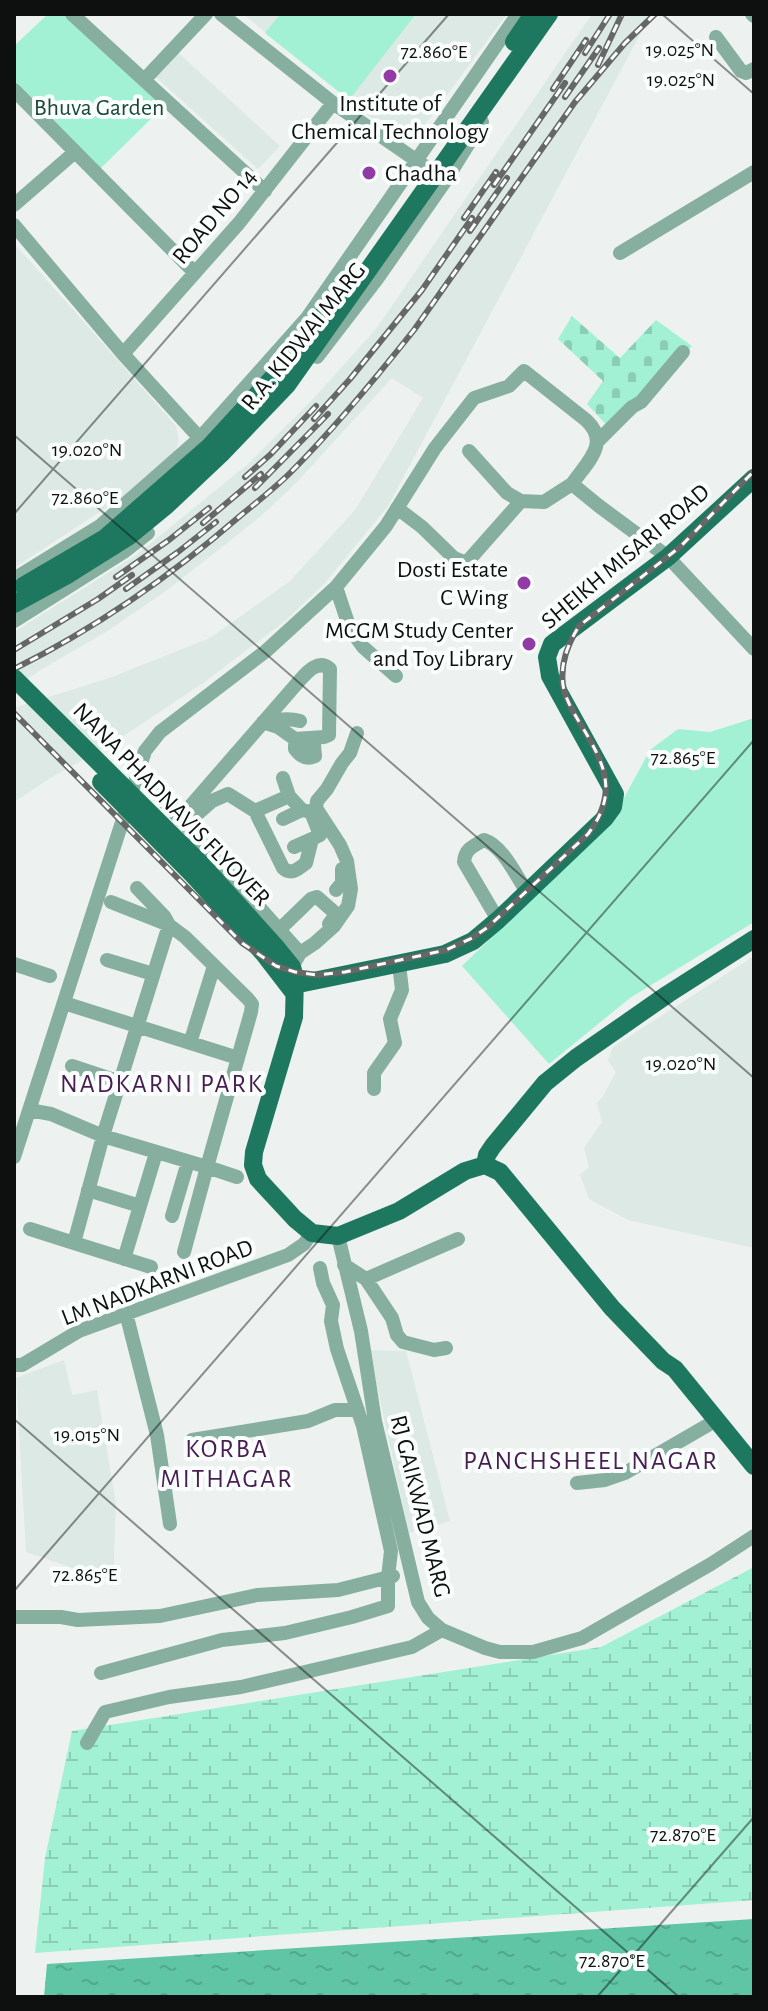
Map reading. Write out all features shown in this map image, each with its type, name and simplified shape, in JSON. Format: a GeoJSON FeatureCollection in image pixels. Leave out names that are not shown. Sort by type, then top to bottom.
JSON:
{"type":"FeatureCollection","features":[{"type":"Feature","properties":{"kind":"main road"},"geometry":{"type":"LineString","coordinates":[[14,591],[105,538],[212,452],[287,385],[533,14]]}},
{"type":"Feature","properties":{"kind":"main road"},"geometry":{"type":"LineString","coordinates":[[431,171],[549,14]]}},
{"type":"Feature","properties":{"kind":"main road"},"geometry":{"type":"LineString","coordinates":[[14,604],[128,537],[167,505],[212,452]]}},
{"type":"Feature","properties":{"kind":"main road","name":"SHEIKH MISARI ROAD"},"geometry":{"type":"LineString","coordinates":[[292,973],[399,964],[454,951],[473,941],[498,920],[605,818],[613,807],[615,794],[550,676],[547,657],[552,644],[668,557],[754,478]]}},
{"type":"Feature","properties":{"kind":"main road","name":"NANA PHADNAVIS FLYOVER"},"geometry":{"type":"LineString","coordinates":[[14,678],[203,866],[273,943],[292,973]]}},
{"type":"Feature","properties":{"kind":"main road","name":"NANA PHADNAVIS FLYOVER"},"geometry":{"type":"LineString","coordinates":[[14,693],[195,877],[273,943]]}},
{"type":"Feature","properties":{"kind":"main road"},"geometry":{"type":"LineString","coordinates":[[485,1165],[493,1146],[545,1083],[655,1003],[754,939]]}},
{"type":"Feature","properties":{"kind":"main road"},"geometry":{"type":"LineString","coordinates":[[292,973],[294,1017],[254,1152],[253,1165],[258,1179],[295,1219],[312,1233],[338,1236],[399,1211],[465,1171],[485,1165],[500,1172],[612,1308],[748,1447],[754,1466]]}},
{"type":"Feature","properties":{"kind":"main road"},"geometry":{"type":"LineString","coordinates":[[663,1361],[667,1380],[754,1483]]}},
{"type":"Feature","properties":{"kind":"street"},"geometry":{"type":"LineString","coordinates":[[144,80],[206,14]]}},
{"type":"Feature","properties":{"kind":"street"},"geometry":{"type":"LineString","coordinates":[[221,14],[333,103],[431,171]]}},
{"type":"Feature","properties":{"kind":"street","name":"R.A. KIDWAI MARG"},"geometry":{"type":"LineString","coordinates":[[431,171],[518,14]]}},
{"type":"Feature","properties":{"kind":"street","name":"R.A. KIDWAI MARG"},"geometry":{"type":"LineString","coordinates":[[14,621],[125,551],[212,452],[307,318],[431,171],[492,107],[559,14]]}},
{"type":"Feature","properties":{"kind":"street"},"geometry":{"type":"LineString","coordinates":[[78,16],[265,191]]}},
{"type":"Feature","properties":{"kind":"street"},"geometry":{"type":"LineString","coordinates":[[716,37],[741,71],[746,73],[754,69]]}},
{"type":"Feature","properties":{"kind":"street"},"geometry":{"type":"LineString","coordinates":[[14,90],[195,273]]}},
{"type":"Feature","properties":{"kind":"street","name":"ROAD NO 14"},"geometry":{"type":"LineString","coordinates":[[123,354],[265,191],[333,103]]}},
{"type":"Feature","properties":{"kind":"street"},"geometry":{"type":"LineString","coordinates":[[14,205],[75,152]]}},
{"type":"Feature","properties":{"kind":"street"},"geometry":{"type":"LineString","coordinates":[[620,253],[754,172]]}},
{"type":"Feature","properties":{"kind":"street"},"geometry":{"type":"LineString","coordinates":[[14,225],[123,354],[212,452]]}},
{"type":"Feature","properties":{"kind":"street"},"geometry":{"type":"LineString","coordinates":[[598,441],[641,402],[683,352]]}},
{"type":"Feature","properties":{"kind":"street"},"geometry":{"type":"LineString","coordinates":[[14,1157],[145,751],[160,732],[266,651],[336,587],[386,526],[435,448],[474,398],[509,386],[524,371],[594,428],[598,436],[594,452],[572,484],[544,502],[521,501],[507,493],[469,451]]}},
{"type":"Feature","properties":{"kind":"street","name":"R.A. KIDWAI MARG"},"geometry":{"type":"LineString","coordinates":[[14,579],[212,452]]}},
{"type":"Feature","properties":{"kind":"street"},"geometry":{"type":"LineString","coordinates":[[572,484],[668,557],[754,649]]}},
{"type":"Feature","properties":{"kind":"street"},"geometry":{"type":"LineString","coordinates":[[397,508],[454,558],[464,562],[521,501]]}},
{"type":"Feature","properties":{"kind":"street"},"geometry":{"type":"LineString","coordinates":[[336,587],[350,629],[363,647],[396,676]]}},
{"type":"Feature","properties":{"kind":"street"},"geometry":{"type":"LineString","coordinates":[[183,821],[263,722],[311,669],[324,664],[330,669],[330,732],[327,737],[295,739],[278,727],[263,722]]}},
{"type":"Feature","properties":{"kind":"street"},"geometry":{"type":"LineString","coordinates":[[263,722],[277,719],[300,721]]}},
{"type":"Feature","properties":{"kind":"street"},"geometry":{"type":"LineString","coordinates":[[292,973],[348,906],[351,889],[347,861],[316,808],[317,801],[350,753],[357,733]]}},
{"type":"Feature","properties":{"kind":"street"},"geometry":{"type":"LineString","coordinates":[[314,760],[337,771]]}},
{"type":"Feature","properties":{"kind":"street"},"geometry":{"type":"LineString","coordinates":[[138,772],[183,821],[273,943],[313,897],[319,898],[334,912],[335,916],[292,973]]}},
{"type":"Feature","properties":{"kind":"street"},"geometry":{"type":"LineString","coordinates":[[183,821],[212,801],[233,792],[255,811],[283,868],[287,872],[296,870],[306,863],[316,837],[311,812],[302,810],[289,796],[283,778]]}},
{"type":"Feature","properties":{"kind":"street"},"geometry":{"type":"LineString","coordinates":[[255,811],[289,796]]}},
{"type":"Feature","properties":{"kind":"street"},"geometry":{"type":"LineString","coordinates":[[283,819],[302,810]]}},
{"type":"Feature","properties":{"kind":"street"},"geometry":{"type":"LineString","coordinates":[[294,847],[316,837]]}},
{"type":"Feature","properties":{"kind":"street"},"geometry":{"type":"LineString","coordinates":[[316,837],[336,854],[340,862],[343,877],[336,890]]}},
{"type":"Feature","properties":{"kind":"street"},"geometry":{"type":"LineString","coordinates":[[498,920],[464,862],[469,848],[484,840],[492,842],[527,892]]}},
{"type":"Feature","properties":{"kind":"street"},"geometry":{"type":"LineString","coordinates":[[74,1243],[103,1136],[169,925],[137,888]]}},
{"type":"Feature","properties":{"kind":"street"},"geometry":{"type":"LineString","coordinates":[[111,902],[169,925],[252,1004],[184,1252]]}},
{"type":"Feature","properties":{"kind":"street"},"geometry":{"type":"LineString","coordinates":[[107,960],[153,974]]}},
{"type":"Feature","properties":{"kind":"street"},"geometry":{"type":"LineString","coordinates":[[14,964],[50,976]]}},
{"type":"Feature","properties":{"kind":"street"},"geometry":{"type":"LineString","coordinates":[[374,1089],[374,1073],[395,1043],[390,1019],[402,990],[399,964]]}},
{"type":"Feature","properties":{"kind":"street"},"geometry":{"type":"LineString","coordinates":[[190,1043],[214,966]]}},
{"type":"Feature","properties":{"kind":"street"},"geometry":{"type":"LineString","coordinates":[[64,1003],[238,1058]]}},
{"type":"Feature","properties":{"kind":"street"},"geometry":{"type":"LineString","coordinates":[[72,1066],[120,1082]]}},
{"type":"Feature","properties":{"kind":"street"},"geometry":{"type":"LineString","coordinates":[[29,1110],[51,1114],[103,1136],[237,1177]]}},
{"type":"Feature","properties":{"kind":"street"},"geometry":{"type":"LineString","coordinates":[[124,1259],[156,1153]]}},
{"type":"Feature","properties":{"kind":"street"},"geometry":{"type":"LineString","coordinates":[[172,1216],[188,1162]]}},
{"type":"Feature","properties":{"kind":"street"},"geometry":{"type":"LineString","coordinates":[[88,1190],[140,1206]]}},
{"type":"Feature","properties":{"kind":"street"},"geometry":{"type":"LineString","coordinates":[[30,1229],[151,1267]]}},
{"type":"Feature","properties":{"kind":"street","name":"LM NADKARNI ROAD"},"geometry":{"type":"LineString","coordinates":[[14,1365],[22,1365],[79,1331],[288,1255],[304,1244],[312,1233]]}},
{"type":"Feature","properties":{"kind":"street","name":"RJ GAIKWAD MARG"},"geometry":{"type":"LineString","coordinates":[[338,1236],[361,1331],[375,1421],[418,1602],[428,1618],[442,1630],[500,1652],[533,1652],[582,1638],[754,1536]]}},
{"type":"Feature","properties":{"kind":"street"},"geometry":{"type":"LineString","coordinates":[[366,1279],[458,1239]]}},
{"type":"Feature","properties":{"kind":"street"},"geometry":{"type":"LineString","coordinates":[[344,1265],[366,1279],[392,1318],[400,1340],[434,1350],[446,1348]]}},
{"type":"Feature","properties":{"kind":"street"},"geometry":{"type":"LineString","coordinates":[[101,1673],[222,1640],[285,1633],[388,1606],[391,1551],[358,1410],[337,1349],[331,1321],[333,1305],[320,1268]]}},
{"type":"Feature","properties":{"kind":"street"},"geometry":{"type":"LineString","coordinates":[[126,1313],[157,1435],[170,1524]]}},
{"type":"Feature","properties":{"kind":"street"},"geometry":{"type":"LineString","coordinates":[[192,1440],[308,1421],[335,1410],[358,1410]]}},
{"type":"Feature","properties":{"kind":"street"},"geometry":{"type":"LineString","coordinates":[[577,1483],[605,1480],[625,1473],[708,1425]]}},
{"type":"Feature","properties":{"kind":"street"},"geometry":{"type":"LineString","coordinates":[[14,1617],[90,1620],[160,1616],[257,1595],[338,1590],[410,1570]]}},
{"type":"Feature","properties":{"kind":"street"},"geometry":{"type":"LineString","coordinates":[[87,1743],[105,1712],[169,1697],[241,1687],[412,1647],[442,1630]]}},
{"type":"Feature","properties":{"kind":"shaded area","name":"Institute of Chemical Technology"},"geometry":{"type":"Polygon","coordinates":[[[243,14],[507,14],[415,138],[399,140],[243,14]]]}},
{"type":"Feature","properties":{"kind":"shaded area"},"geometry":{"type":"Polygon","coordinates":[[[592,14],[651,14],[388,506],[325,583],[285,621],[206,681],[110,745],[14,802],[14,708],[112,677],[210,638],[290,581],[355,510],[423,398],[392,378],[296,483],[260,517],[166,591],[14,688],[14,632],[135,556],[248,464],[312,400],[376,329],[592,14]]]}},
{"type":"Feature","properties":{"kind":"shaded area"},"geometry":{"type":"Polygon","coordinates":[[[172,47],[280,146],[258,169],[150,72],[172,47]]]}},
{"type":"Feature","properties":{"kind":"shaded area"},"geometry":{"type":"Polygon","coordinates":[[[14,243],[176,426],[179,439],[175,455],[127,494],[14,568],[14,243]]]}},
{"type":"Feature","properties":{"kind":"shaded area"},"geometry":{"type":"Polygon","coordinates":[[[754,956],[754,1248],[628,1220],[589,1199],[580,1175],[589,1167],[584,1148],[602,1122],[597,1103],[616,1072],[608,1060],[613,1047],[754,956]]]}},
{"type":"Feature","properties":{"kind":"shaded area"},"geometry":{"type":"Polygon","coordinates":[[[369,1350],[406,1351],[450,1521],[409,1533],[369,1350]]]}},
{"type":"Feature","properties":{"kind":"shaded area"},"geometry":{"type":"Polygon","coordinates":[[[64,1360],[72,1395],[97,1390],[116,1504],[113,1582],[26,1552],[16,1378],[64,1360]]]}},
{"type":"Feature","properties":{"kind":"green space","name":"Bhuva Garden"},"geometry":{"type":"Polygon","coordinates":[[[48,14],[64,14],[163,107],[100,169],[14,82],[14,46],[48,14]]]}},
{"type":"Feature","properties":{"kind":"green space"},"geometry":{"type":"Polygon","coordinates":[[[280,14],[416,14],[349,100],[265,33],[280,14]]]}},
{"type":"Feature","properties":{"kind":"green space"},"geometry":{"type":"Polygon","coordinates":[[[572,316],[620,358],[656,320],[692,346],[612,431],[587,404],[603,381],[558,339],[572,316]]]}},
{"type":"Feature","properties":{"kind":"green space"},"geometry":{"type":"Polygon","coordinates":[[[754,718],[754,922],[630,998],[549,1064],[462,966],[612,820],[650,750],[678,729],[710,732],[754,718]]]}},
{"type":"Feature","properties":{"kind":"green space"},"geometry":{"type":"Polygon","coordinates":[[[754,1567],[754,1900],[35,1953],[45,1858],[72,1731],[601,1647],[754,1567]]]}},
{"type":"Feature","properties":{"kind":"water"},"geometry":{"type":"Polygon","coordinates":[[[754,1919],[754,1997],[44,1997],[47,1964],[754,1919]]]}},
{"type":"Feature","properties":{"kind":"railway"},"geometry":{"type":"LineString","coordinates":[[585,53],[610,14]]}},
{"type":"Feature","properties":{"kind":"railway"},"geometry":{"type":"LineString","coordinates":[[598,65],[622,14]]}},
{"type":"Feature","properties":{"kind":"railway"},"geometry":{"type":"LineString","coordinates":[[14,669],[74,636],[160,580],[291,472],[354,403],[414,330],[575,102],[625,43],[655,14]]}},
{"type":"Feature","properties":{"kind":"railway"},"geometry":{"type":"LineString","coordinates":[[553,89],[586,40]]}},
{"type":"Feature","properties":{"kind":"railway"},"geometry":{"type":"LineString","coordinates":[[565,97],[599,48]]}},
{"type":"Feature","properties":{"kind":"railway"},"geometry":{"type":"LineString","coordinates":[[494,185],[565,83]]}},
{"type":"Feature","properties":{"kind":"railway"},"geometry":{"type":"LineString","coordinates":[[464,218],[496,172]]}},
{"type":"Feature","properties":{"kind":"railway"},"geometry":{"type":"LineString","coordinates":[[470,231],[507,178]]}},
{"type":"Feature","properties":{"kind":"railway"},"geometry":{"type":"LineString","coordinates":[[314,419],[422,290],[472,218]]}},
{"type":"Feature","properties":{"kind":"railway"},"geometry":{"type":"LineString","coordinates":[[245,477],[316,406]]}},
{"type":"Feature","properties":{"kind":"railway"},"geometry":{"type":"LineString","coordinates":[[255,488],[328,414]]}},
{"type":"Feature","properties":{"kind":"railway"},"geometry":{"type":"LineString","coordinates":[[14,713],[242,943],[276,966],[317,975],[446,950],[488,927],[588,834],[598,819],[606,792],[602,766],[570,706],[563,685],[566,654],[579,626],[680,547],[754,471]]}},
{"type":"Feature","properties":{"kind":"railway"},"geometry":{"type":"LineString","coordinates":[[203,523],[261,474]]}},
{"type":"Feature","properties":{"kind":"railway"},"geometry":{"type":"LineString","coordinates":[[116,577],[209,508]]}},
{"type":"Feature","properties":{"kind":"railway"},"geometry":{"type":"LineString","coordinates":[[126,589],[216,522]]}},
{"type":"Feature","properties":{"kind":"railway"},"geometry":{"type":"LineString","coordinates":[[14,650],[132,575]]}},
{"type":"Feature","properties":{"kind":"place","name":"Institute of Chemical Technology"},"geometry":{"type":"Point","coordinates":[390,76]}},
{"type":"Feature","properties":{"kind":"place","name":"Chadha"},"geometry":{"type":"Point","coordinates":[369,173]}},
{"type":"Feature","properties":{"kind":"place","name":"Dosti Estate C Wing"},"geometry":{"type":"Point","coordinates":[524,583]}},
{"type":"Feature","properties":{"kind":"place","name":"MCGM Study Center and Toy Library"},"geometry":{"type":"Point","coordinates":[529,644]}},
{"type":"Feature","properties":{"kind":"district","name":"NADKARNI PARK"},"geometry":{"type":"Point","coordinates":[162,1083]}},
{"type":"Feature","properties":{"kind":"district","name":"PANCHSHEEL NAGAR"},"geometry":{"type":"Point","coordinates":[591,1460]}},
{"type":"Feature","properties":{"kind":"district","name":"KORBA MITHAGAR"},"geometry":{"type":"Point","coordinates":[227,1463]}}]}
